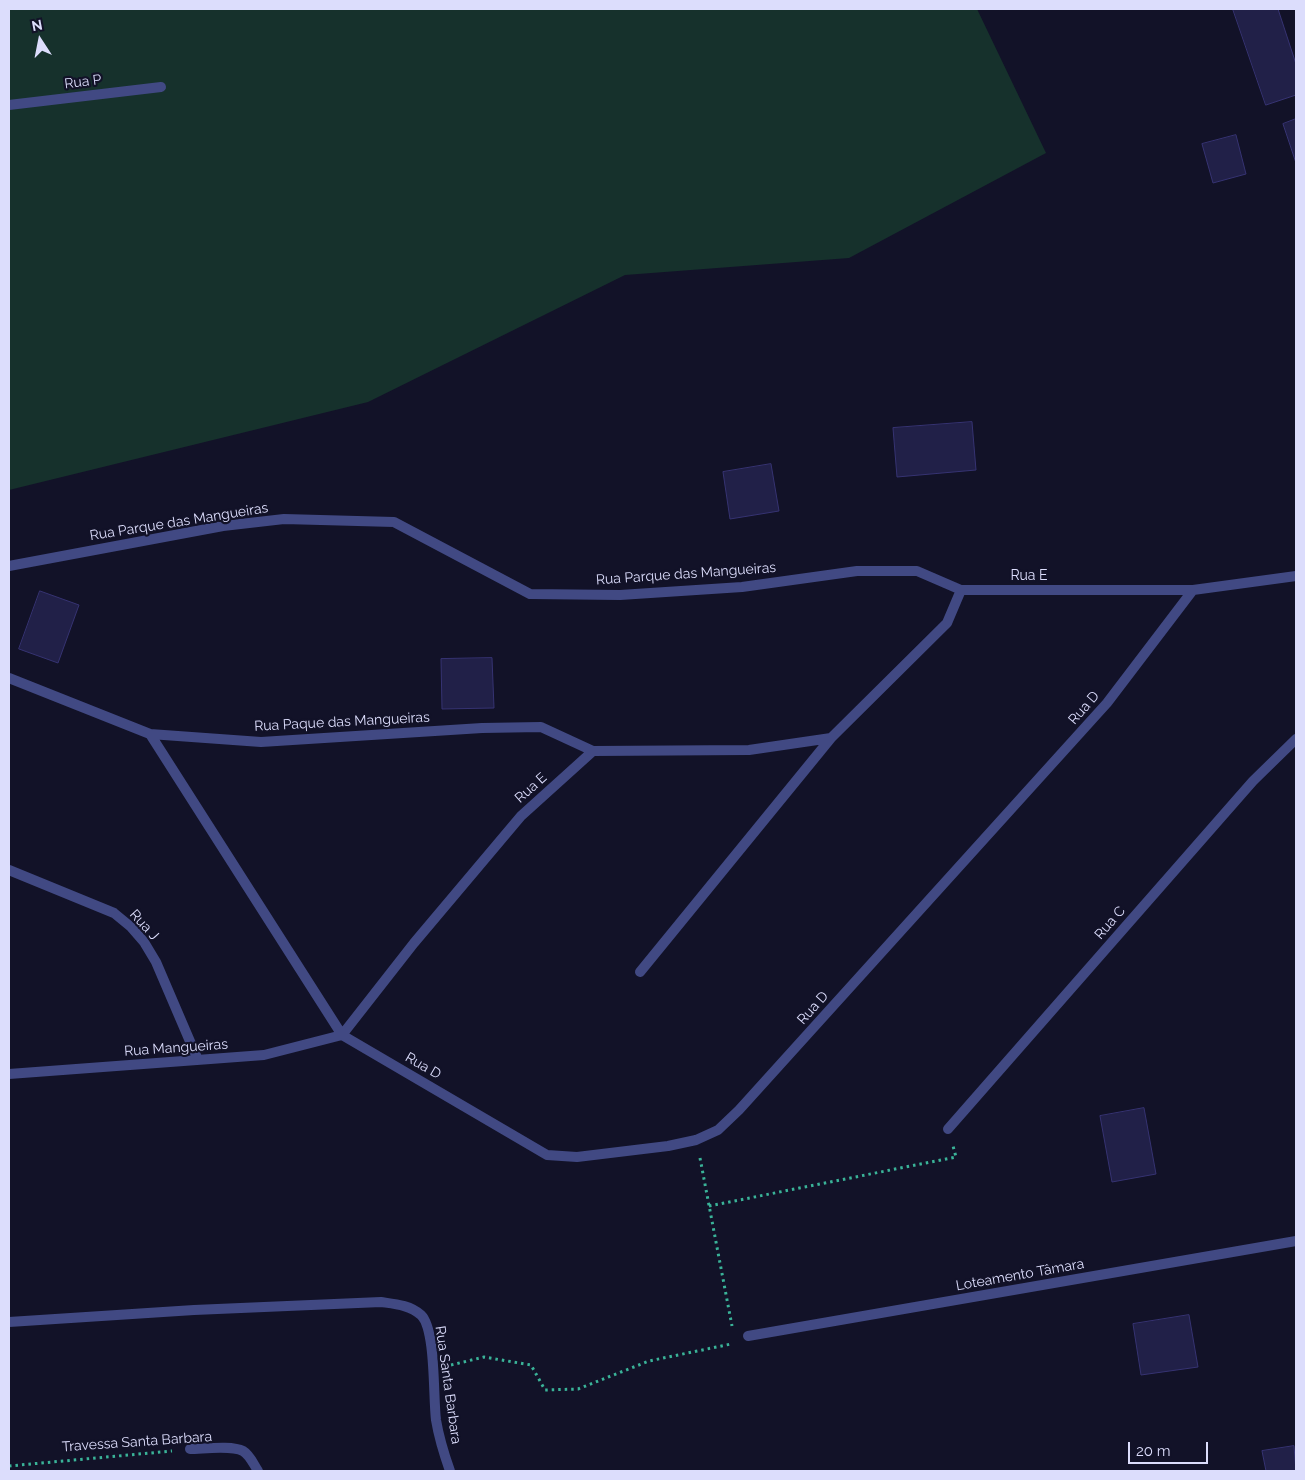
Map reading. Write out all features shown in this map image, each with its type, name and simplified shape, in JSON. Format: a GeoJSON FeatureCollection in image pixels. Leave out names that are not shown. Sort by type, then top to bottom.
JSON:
{"type":"FeatureCollection","features":[{"type":"Feature","properties":{"kind":"street","name":"Rua P"},"geometry":{"type":"LineString","coordinates":[[9,105],[161,87]]}},
{"type":"Feature","properties":{"kind":"street","name":"Rua Parque das Mangueiras"},"geometry":{"type":"LineString","coordinates":[[9,566],[222,526],[284,519],[394,522],[530,594],[620,595],[742,587],[857,571],[917,572],[961,590]]}},
{"type":"Feature","properties":{"kind":"street","name":"Rua E"},"geometry":{"type":"LineString","coordinates":[[961,590],[1193,590],[1296,576]]}},
{"type":"Feature","properties":{"kind":"street"},"geometry":{"type":"LineString","coordinates":[[640,972],[831,738],[947,623],[961,590]]}},
{"type":"Feature","properties":{"kind":"street","name":"Rua D"},"geometry":{"type":"LineString","coordinates":[[342,1035],[547,1154],[577,1157],[668,1146],[696,1140],[718,1130],[739,1110],[1107,703],[1193,590]]}},
{"type":"Feature","properties":{"kind":"street","name":"Rua Paque das Mangueiras"},"geometry":{"type":"LineString","coordinates":[[9,678],[150,734],[261,742],[482,728],[541,727],[593,751]]}},
{"type":"Feature","properties":{"kind":"street"},"geometry":{"type":"LineString","coordinates":[[150,734],[342,1035]]}},
{"type":"Feature","properties":{"kind":"street"},"geometry":{"type":"LineString","coordinates":[[593,751],[749,750],[831,738]]}},
{"type":"Feature","properties":{"kind":"street","name":"Rua C"},"geometry":{"type":"LineString","coordinates":[[948,1129],[1253,781],[1296,739]]}},
{"type":"Feature","properties":{"kind":"street","name":"Rua E"},"geometry":{"type":"LineString","coordinates":[[342,1035],[414,943],[521,816],[593,751]]}},
{"type":"Feature","properties":{"kind":"street","name":"Rua J"},"geometry":{"type":"LineString","coordinates":[[9,870],[114,913],[131,927],[144,942],[156,962],[198,1060]]}},
{"type":"Feature","properties":{"kind":"street","name":"Rua Mangueiras"},"geometry":{"type":"LineString","coordinates":[[9,1074],[264,1055],[342,1035]]}},
{"type":"Feature","properties":{"kind":"street","name":"Loteamento Tâmara"},"geometry":{"type":"LineString","coordinates":[[748,1336],[1296,1241]]}},
{"type":"Feature","properties":{"kind":"street","name":"Rua Santa Barbara"},"geometry":{"type":"LineString","coordinates":[[9,1322],[194,1310],[382,1302],[412,1309],[422,1316],[427,1327],[430,1340],[440,1445],[450,1471]]}},
{"type":"Feature","properties":{"kind":"street","name":"Travessa Santa Barbara"},"geometry":{"type":"LineString","coordinates":[[190,1450],[230,1449],[243,1451],[258,1471]]}},
{"type":"Feature","properties":{"kind":"path"},"geometry":{"type":"LineString","coordinates":[[709,1206],[956,1158],[948,1129]]}},
{"type":"Feature","properties":{"kind":"path"},"geometry":{"type":"LineString","coordinates":[[696,1140],[736,1343]]}},
{"type":"Feature","properties":{"kind":"path"},"geometry":{"type":"LineString","coordinates":[[433,1369],[484,1357],[531,1366],[545,1390],[578,1389],[649,1362],[736,1343],[748,1336]]}},
{"type":"Feature","properties":{"kind":"path","name":"Travessa Santa Barbara"},"geometry":{"type":"LineString","coordinates":[[9,1466],[190,1450]]}},
{"type":"Feature","properties":{"kind":"green space"},"geometry":{"type":"Polygon","coordinates":[[[9,9],[977,9],[1046,153],[849,258],[625,275],[368,402],[9,490],[9,9]]]}},
{"type":"Feature","properties":{"kind":"building"},"geometry":{"type":"Polygon","coordinates":[[[1233,9],[1278,9],[1296,64],[1296,95],[1266,105],[1233,9]]]}},
{"type":"Feature","properties":{"kind":"building"},"geometry":{"type":"Polygon","coordinates":[[[1296,119],[1296,163],[1283,124],[1296,119]]]}},
{"type":"Feature","properties":{"kind":"building"},"geometry":{"type":"Polygon","coordinates":[[[1236,135],[1246,174],[1213,183],[1202,144],[1236,135]]]}},
{"type":"Feature","properties":{"kind":"building"},"geometry":{"type":"Polygon","coordinates":[[[972,422],[976,470],[897,477],[893,428],[972,422]]]}},
{"type":"Feature","properties":{"kind":"building"},"geometry":{"type":"Polygon","coordinates":[[[771,464],[779,511],[730,519],[723,472],[771,464]]]}},
{"type":"Feature","properties":{"kind":"building"},"geometry":{"type":"Polygon","coordinates":[[[40,591],[79,605],[58,663],[19,649],[40,591]]]}},
{"type":"Feature","properties":{"kind":"building"},"geometry":{"type":"Polygon","coordinates":[[[492,658],[494,708],[442,709],[441,659],[492,658]]]}},
{"type":"Feature","properties":{"kind":"building"},"geometry":{"type":"Polygon","coordinates":[[[1144,1108],[1156,1174],[1112,1182],[1100,1116],[1144,1108]]]}},
{"type":"Feature","properties":{"kind":"building"},"geometry":{"type":"Polygon","coordinates":[[[1189,1315],[1198,1367],[1141,1375],[1133,1324],[1189,1315]]]}},
{"type":"Feature","properties":{"kind":"building"},"geometry":{"type":"Polygon","coordinates":[[[1294,1446],[1296,1471],[1266,1471],[1262,1451],[1294,1446]]]}}]}
